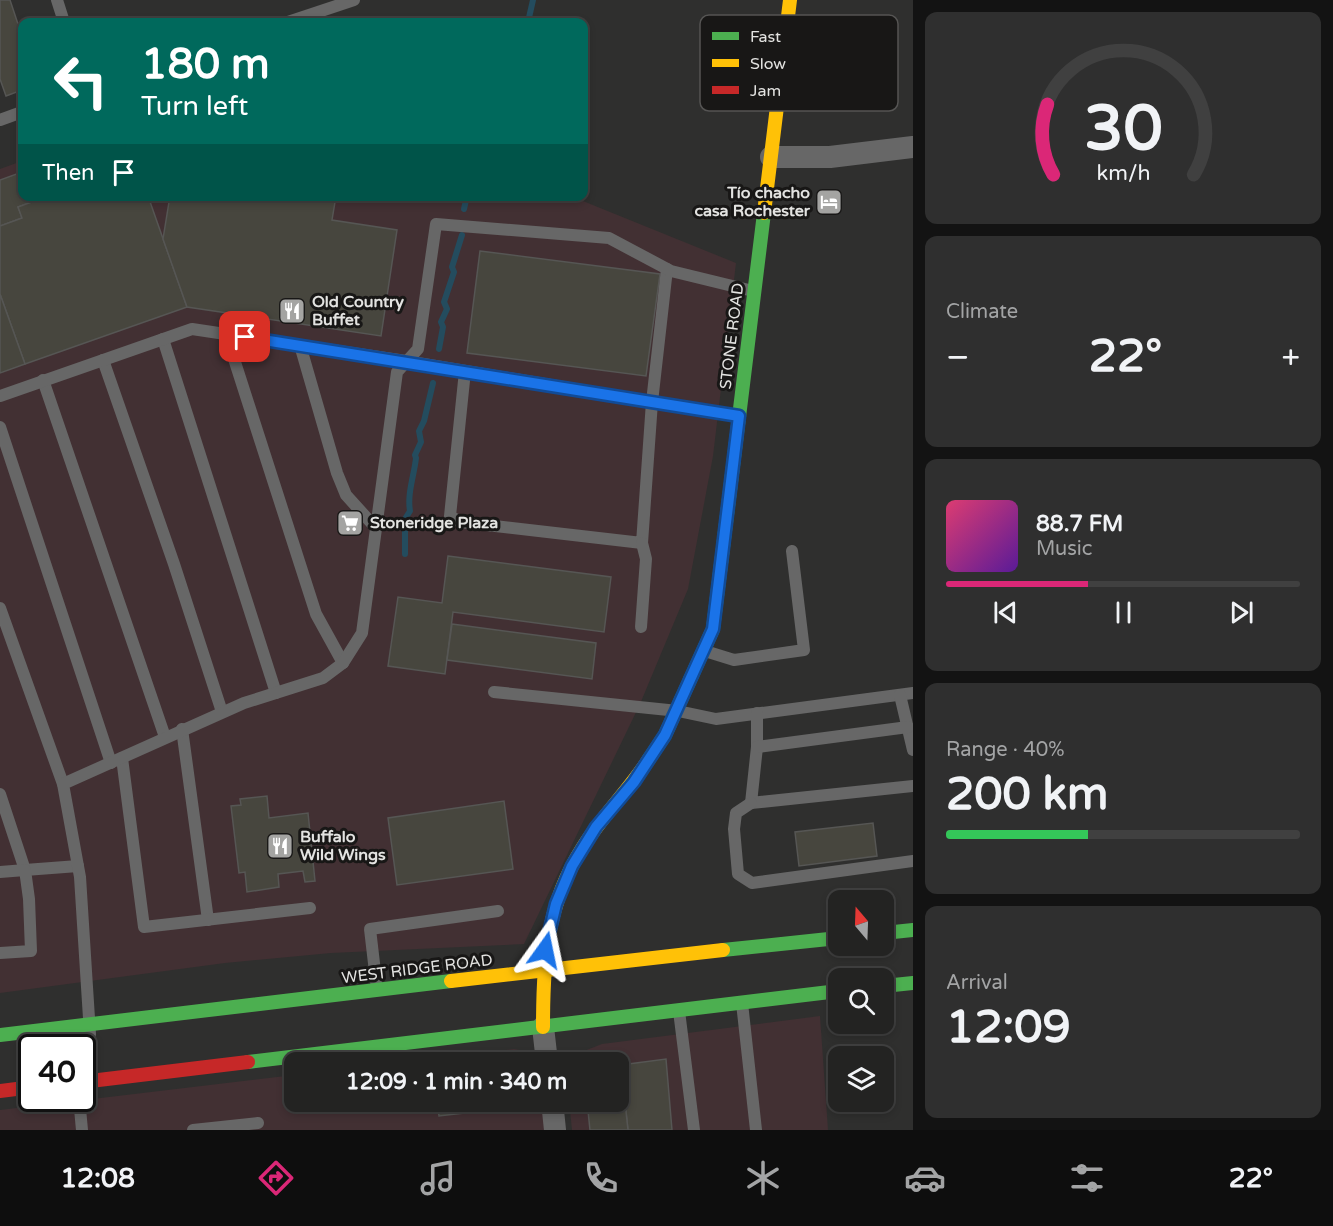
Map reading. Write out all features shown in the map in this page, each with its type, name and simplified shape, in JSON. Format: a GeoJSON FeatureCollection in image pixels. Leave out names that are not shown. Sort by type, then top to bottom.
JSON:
{"type":"FeatureCollection","features":[{"type":"Feature","properties":{"kind":"main road","name":"STONE ROAD"},"geometry":{"type":"LineString","coordinates":[[788,15],[790,0]]}},
{"type":"Feature","properties":{"kind":"main road","name":"STONE ROAD"},"geometry":{"type":"LineString","coordinates":[[543,1027],[543,970],[551,922],[563,883],[596,827],[651,758],[678,711],[713,629],[777,111]]}},
{"type":"Feature","properties":{"kind":"main road"},"geometry":{"type":"LineString","coordinates":[[894,932],[913,930]]}},
{"type":"Feature","properties":{"kind":"main road","name":"WEST RIDGE ROAD"},"geometry":{"type":"LineString","coordinates":[[0,1035],[543,970],[828,939]]}},
{"type":"Feature","properties":{"kind":"main road"},"geometry":{"type":"LineString","coordinates":[[894,985],[913,983]]}},
{"type":"Feature","properties":{"kind":"main road"},"geometry":{"type":"LineString","coordinates":[[96,1080],[828,992]]}},
{"type":"Feature","properties":{"kind":"main road"},"geometry":{"type":"LineString","coordinates":[[0,1091],[18,1089]]}},
{"type":"Feature","properties":{"kind":"street"},"geometry":{"type":"LineString","coordinates":[[771,157],[830,157],[913,147]]}},
{"type":"Feature","properties":{"kind":"street"},"geometry":{"type":"LineString","coordinates":[[543,1027],[546,1052]]}},
{"type":"Feature","properties":{"kind":"street"},"geometry":{"type":"LineString","coordinates":[[553,1112],[555,1130]]}},
{"type":"Feature","properties":{"kind":"lane"},"geometry":{"type":"LineString","coordinates":[[57,0],[63,18]]}},
{"type":"Feature","properties":{"kind":"lane"},"geometry":{"type":"LineString","coordinates":[[300,18],[354,0]]}},
{"type":"Feature","properties":{"kind":"lane"},"geometry":{"type":"LineString","coordinates":[[0,120],[18,113]]}},
{"type":"Feature","properties":{"kind":"lane"},"geometry":{"type":"LineString","coordinates":[[63,784],[222,712],[323,678],[343,663],[362,633],[397,372],[418,349],[436,224],[609,238],[667,269],[754,291]]}},
{"type":"Feature","properties":{"kind":"lane"},"geometry":{"type":"LineString","coordinates":[[641,627],[646,559],[642,543],[652,402],[667,269]]}},
{"type":"Feature","properties":{"kind":"lane"},"geometry":{"type":"LineString","coordinates":[[0,396],[192,329],[406,361],[739,416]]}},
{"type":"Feature","properties":{"kind":"lane"},"geometry":{"type":"LineString","coordinates":[[226,334],[316,614],[343,663]]}},
{"type":"Feature","properties":{"kind":"lane"},"geometry":{"type":"LineString","coordinates":[[163,339],[276,693]]}},
{"type":"Feature","properties":{"kind":"lane"},"geometry":{"type":"LineString","coordinates":[[300,345],[337,473],[346,495],[375,527]]}},
{"type":"Feature","properties":{"kind":"lane"},"geometry":{"type":"LineString","coordinates":[[103,360],[174,564],[222,712]]}},
{"type":"Feature","properties":{"kind":"lane"},"geometry":{"type":"LineString","coordinates":[[465,371],[450,516],[460,522],[642,543]]}},
{"type":"Feature","properties":{"kind":"lane"},"geometry":{"type":"LineString","coordinates":[[43,380],[165,737]]}},
{"type":"Feature","properties":{"kind":"lane"},"geometry":{"type":"LineString","coordinates":[[0,427],[116,761],[144,927],[310,908]]}},
{"type":"Feature","properties":{"kind":"lane"},"geometry":{"type":"LineString","coordinates":[[704,650],[734,660],[804,650],[792,551]]}},
{"type":"Feature","properties":{"kind":"lane"},"geometry":{"type":"LineString","coordinates":[[0,608],[63,784],[78,866],[89,1034]]}},
{"type":"Feature","properties":{"kind":"lane"},"geometry":{"type":"LineString","coordinates":[[494,692],[678,711],[716,719],[913,693]]}},
{"type":"Feature","properties":{"kind":"lane"},"geometry":{"type":"LineString","coordinates":[[900,695],[913,750]]}},
{"type":"Feature","properties":{"kind":"lane"},"geometry":{"type":"LineString","coordinates":[[751,803],[758,747],[757,713]]}},
{"type":"Feature","properties":{"kind":"lane"},"geometry":{"type":"LineString","coordinates":[[758,747],[908,727]]}},
{"type":"Feature","properties":{"kind":"lane"},"geometry":{"type":"LineString","coordinates":[[182,729],[208,920]]}},
{"type":"Feature","properties":{"kind":"lane"},"geometry":{"type":"LineString","coordinates":[[913,786],[751,803],[736,813],[734,829],[738,874],[752,883],[913,861]]}},
{"type":"Feature","properties":{"kind":"lane"},"geometry":{"type":"LineString","coordinates":[[0,794],[25,870],[29,899],[31,951],[0,953]]}},
{"type":"Feature","properties":{"kind":"lane"},"geometry":{"type":"LineString","coordinates":[[0,872],[78,866]]}},
{"type":"Feature","properties":{"kind":"lane"},"geometry":{"type":"LineString","coordinates":[[377,990],[370,929],[498,910]]}},
{"type":"Feature","properties":{"kind":"lane"},"geometry":{"type":"LineString","coordinates":[[742,1002],[756,1130]]}},
{"type":"Feature","properties":{"kind":"lane"},"geometry":{"type":"LineString","coordinates":[[679,1010],[694,1130]]}},
{"type":"Feature","properties":{"kind":"lane"},"geometry":{"type":"LineString","coordinates":[[80,1112],[82,1130]]}},
{"type":"Feature","properties":{"kind":"lane"},"geometry":{"type":"LineString","coordinates":[[193,1130],[258,1123]]}},
{"type":"Feature","properties":{"kind":"shaded area","name":"Stoneridge Plaza"},"geometry":{"type":"Polygon","coordinates":[[[18,162],[18,201],[583,201],[736,263],[713,456],[688,589],[640,704],[524,944],[331,953],[225,963],[0,993],[0,169],[18,162]]]}},
{"type":"Feature","properties":{"kind":"shaded area"},"geometry":{"type":"Polygon","coordinates":[[[820,1016],[828,1130],[572,1130],[570,1112],[629,1112],[629,1052],[581,1052],[602,1044],[820,1016]]]}},
{"type":"Feature","properties":{"kind":"shaded area"},"geometry":{"type":"Polygon","coordinates":[[[514,1049],[527,1052],[489,1052],[514,1049]]]}},
{"type":"Feature","properties":{"kind":"shaded area"},"geometry":{"type":"Polygon","coordinates":[[[284,1076],[284,1112],[544,1112],[546,1130],[0,1130],[0,1110],[18,1108],[18,1112],[96,1112],[96,1099],[284,1076]]]}},
{"type":"Feature","properties":{"kind":"building"},"geometry":{"type":"Polygon","coordinates":[[[0,0],[10,0],[18,24],[18,92],[6,96],[0,79],[0,0]]]}},
{"type":"Feature","properties":{"kind":"building"},"geometry":{"type":"Polygon","coordinates":[[[18,173],[18,201],[34,201],[18,207],[22,218],[0,226],[0,180],[18,173]]]}},
{"type":"Feature","properties":{"kind":"building"},"geometry":{"type":"Polygon","coordinates":[[[34,201],[150,201],[187,307],[25,364],[0,294],[0,226],[22,218],[18,207],[34,201]]]}},
{"type":"Feature","properties":{"kind":"building"},"geometry":{"type":"Polygon","coordinates":[[[169,201],[335,201],[332,220],[397,230],[381,336],[187,307],[163,239],[169,201]]]}},
{"type":"Feature","properties":{"kind":"building"},"geometry":{"type":"Polygon","coordinates":[[[480,251],[660,274],[646,376],[467,353],[480,251]]]}},
{"type":"Feature","properties":{"kind":"building"},"geometry":{"type":"Polygon","coordinates":[[[0,294],[25,364],[0,373],[0,294]]]}},
{"type":"Feature","properties":{"kind":"building"},"geometry":{"type":"Polygon","coordinates":[[[448,556],[611,577],[604,632],[453,612],[445,674],[388,666],[398,597],[442,603],[448,556]]]}},
{"type":"Feature","properties":{"kind":"building"},"geometry":{"type":"Polygon","coordinates":[[[452,624],[596,643],[592,679],[447,660],[452,624]]]}},
{"type":"Feature","properties":{"kind":"building"},"geometry":{"type":"Polygon","coordinates":[[[267,796],[269,818],[308,813],[315,881],[305,882],[303,871],[278,874],[279,887],[247,892],[245,872],[239,873],[231,806],[241,805],[240,799],[267,796]]]}},
{"type":"Feature","properties":{"kind":"building"},"geometry":{"type":"Polygon","coordinates":[[[504,801],[513,869],[397,885],[388,818],[504,801]]]}},
{"type":"Feature","properties":{"kind":"building"},"geometry":{"type":"Polygon","coordinates":[[[873,823],[877,856],[799,866],[795,832],[873,823]]]}},
{"type":"Feature","properties":{"kind":"building"},"geometry":{"type":"Polygon","coordinates":[[[666,1059],[672,1130],[628,1130],[626,1112],[629,1112],[629,1064],[666,1059]]]}},
{"type":"Feature","properties":{"kind":"building"},"geometry":{"type":"Polygon","coordinates":[[[438,1112],[464,1113],[439,1116],[438,1112]]]}},
{"type":"Feature","properties":{"kind":"building"},"geometry":{"type":"Polygon","coordinates":[[[588,1112],[626,1112],[628,1130],[590,1130],[588,1112]]]}},
{"type":"Feature","properties":{"kind":"waterway"},"geometry":{"type":"LineString","coordinates":[[529,18],[533,0]]}},
{"type":"Feature","properties":{"kind":"waterway"},"geometry":{"type":"LineString","coordinates":[[464,209],[466,201]]}},
{"type":"Feature","properties":{"kind":"waterway"},"geometry":{"type":"LineString","coordinates":[[439,349],[443,327],[441,322],[447,309],[444,302],[454,272],[452,267],[462,235]]}},
{"type":"Feature","properties":{"kind":"waterway"},"geometry":{"type":"LineString","coordinates":[[405,554],[405,519],[410,511],[409,498],[415,455],[421,442],[419,431],[424,421],[433,383]]}},
{"type":"Feature","properties":{"kind":"traffic: fast"},"geometry":{"type":"LineString","coordinates":[[649,759],[665,735],[713,629],[764,213]]}},
{"type":"Feature","properties":{"kind":"traffic: fast"},"geometry":{"type":"LineString","coordinates":[[894,932],[913,930]]}},
{"type":"Feature","properties":{"kind":"traffic: fast"},"geometry":{"type":"LineString","coordinates":[[723,950],[828,939]]}},
{"type":"Feature","properties":{"kind":"traffic: fast"},"geometry":{"type":"LineString","coordinates":[[0,1035],[451,981]]}},
{"type":"Feature","properties":{"kind":"traffic: fast"},"geometry":{"type":"LineString","coordinates":[[894,985],[913,983]]}},
{"type":"Feature","properties":{"kind":"traffic: fast"},"geometry":{"type":"LineString","coordinates":[[248,1062],[828,992]]}},
{"type":"Feature","properties":{"kind":"traffic: slow"},"geometry":{"type":"LineString","coordinates":[[788,15],[790,0]]}},
{"type":"Feature","properties":{"kind":"traffic: slow"},"geometry":{"type":"LineString","coordinates":[[764,213],[776,111]]}},
{"type":"Feature","properties":{"kind":"traffic: slow"},"geometry":{"type":"LineString","coordinates":[[543,1027],[546,956],[549,934],[561,890],[590,836],[649,759]]}},
{"type":"Feature","properties":{"kind":"traffic: slow"},"geometry":{"type":"LineString","coordinates":[[451,981],[723,950]]}},
{"type":"Feature","properties":{"kind":"traffic: jam"},"geometry":{"type":"LineString","coordinates":[[96,1080],[248,1062]]}},
{"type":"Feature","properties":{"kind":"traffic: jam"},"geometry":{"type":"LineString","coordinates":[[0,1091],[18,1089]]}},
{"type":"Feature","properties":{"kind":"place","name":"Tío chacho casa Rochester"},"geometry":{"type":"Point","coordinates":[829,202]}},
{"type":"Feature","properties":{"kind":"place","name":"Old Country Buffet"},"geometry":{"type":"Point","coordinates":[292,311]}},
{"type":"Feature","properties":{"kind":"place","name":"Stoneridge Plaza"},"geometry":{"type":"Point","coordinates":[350,523]}},
{"type":"Feature","properties":{"kind":"place","name":"Buffalo Wild Wings"},"geometry":{"type":"Point","coordinates":[280,846]}},
{"type":"Feature","properties":{"kind":"route"},"geometry":{"type":"LineString","coordinates":[[245,337],[739,416],[713,629],[678,711],[665,735],[634,782],[596,827],[563,883],[545,950]]}}]}
